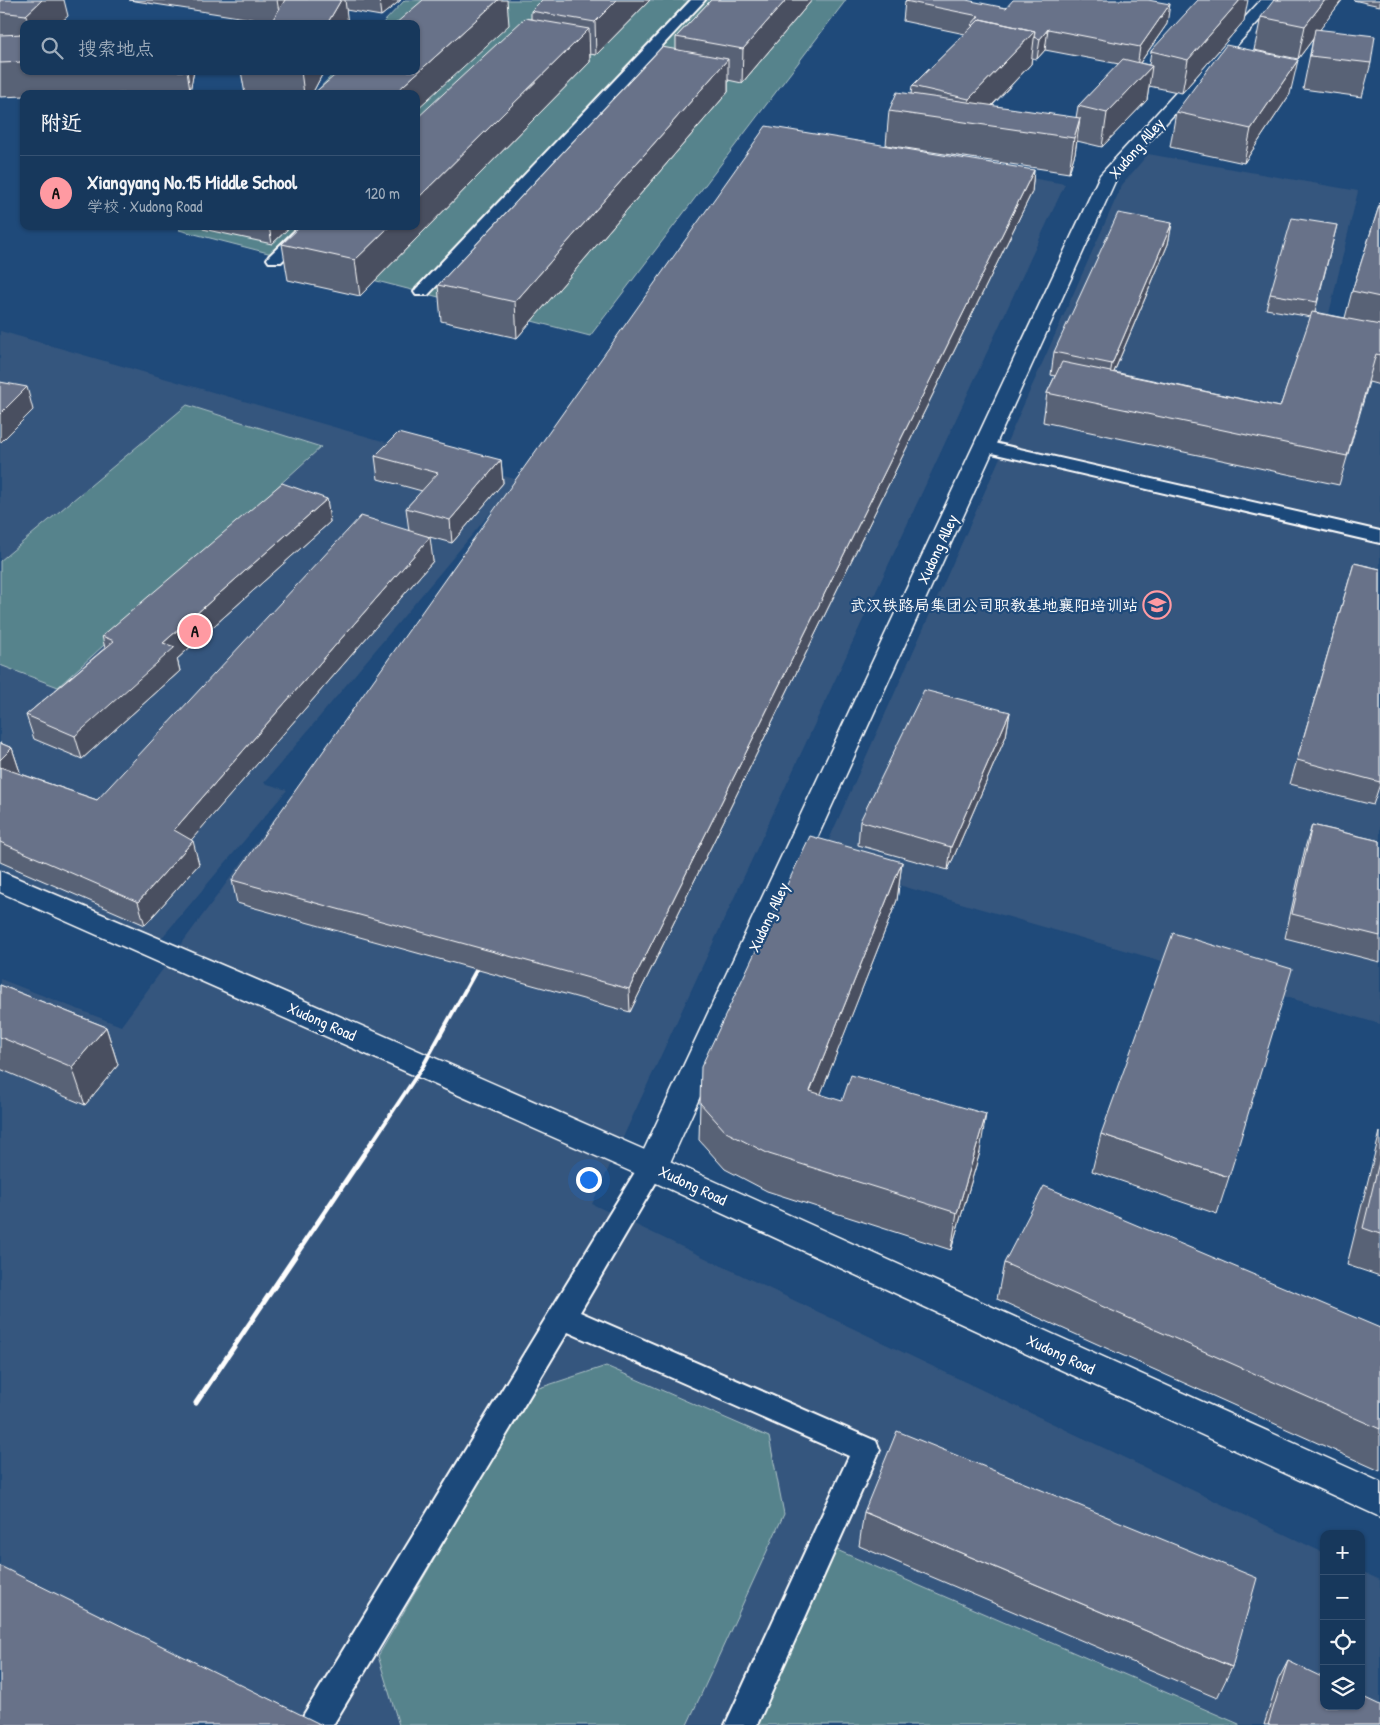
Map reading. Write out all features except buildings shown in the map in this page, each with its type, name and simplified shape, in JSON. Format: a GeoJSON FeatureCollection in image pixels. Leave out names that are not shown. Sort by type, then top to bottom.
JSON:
{"type":"FeatureCollection","features":[{"type":"Feature","properties":{"kind":"street","name":"Xudong Alley"},"geometry":{"type":"LineString","coordinates":[[652,1167],[1109,175],[1270,0]]}},
{"type":"Feature","properties":{"kind":"street","name":"Xudong Road"},"geometry":{"type":"LineString","coordinates":[[0,881],[652,1167],[1380,1500]]}},
{"type":"Feature","properties":{"kind":"lane"},"geometry":{"type":"LineString","coordinates":[[422,292],[698,0]]}},
{"type":"Feature","properties":{"kind":"lane"},"geometry":{"type":"LineString","coordinates":[[275,259],[306,230]]}},
{"type":"Feature","properties":{"kind":"lane"},"geometry":{"type":"LineString","coordinates":[[985,446],[1380,537]]}},
{"type":"Feature","properties":{"kind":"lane"},"geometry":{"type":"LineString","coordinates":[[316,1725],[652,1167]]}},
{"type":"Feature","properties":{"kind":"lane"},"geometry":{"type":"LineString","coordinates":[[562,1317],[866,1450],[741,1725]]}},
{"type":"Feature","properties":{"kind":"shaded area"},"geometry":{"type":"Polygon","coordinates":[[[766,131],[1065,184],[592,1204],[1320,1551],[1320,1710],[1365,1710],[1365,1573],[1380,1580],[1380,1725],[0,1725],[0,979],[121,1026],[589,391],[766,131]]]}},
{"type":"Feature","properties":{"kind":"shaded area","name":"武汉铁路局集团公司职教基地襄阳培训站"},"geometry":{"type":"Polygon","coordinates":[[[1148,154],[1358,191],[1324,335],[1380,347],[1380,1024],[819,862],[1122,185],[1148,154]]]}},
{"type":"Feature","properties":{"kind":"shaded area"},"geometry":{"type":"Polygon","coordinates":[[[0,331],[518,480],[264,783],[287,790],[159,941],[0,869],[0,331]]]}},
{"type":"Feature","properties":{"kind":"green space"},"geometry":{"type":"Polygon","coordinates":[[[405,0],[846,0],[590,336],[179,230],[420,230],[420,90],[318,90],[332,75],[420,75],[420,20],[386,20],[405,0]]]}},
{"type":"Feature","properties":{"kind":"green space"},"geometry":{"type":"Polygon","coordinates":[[[187,405],[321,447],[58,687],[0,665],[0,561],[187,405]]]}},
{"type":"Feature","properties":{"kind":"green space"},"geometry":{"type":"Polygon","coordinates":[[[606,1366],[769,1437],[784,1514],[687,1725],[399,1725],[378,1656],[533,1390],[606,1366]]]}},
{"type":"Feature","properties":{"kind":"green space"},"geometry":{"type":"Polygon","coordinates":[[[823,1544],[1239,1724],[1239,1725],[741,1725],[823,1544]]]}},
{"type":"Feature","properties":{"kind":"railway"},"geometry":{"type":"LineString","coordinates":[[371,1144],[423,1066],[483,958]]}},
{"type":"Feature","properties":{"kind":"railway"},"geometry":{"type":"LineString","coordinates":[[196,1403],[372,1142]]}},
{"type":"Feature","properties":{"kind":"place","name":"武汉铁路局集团公司职教基地襄阳培训站"},"geometry":{"type":"Point","coordinates":[1157,605]}},
{"type":"Feature","properties":{"kind":"place","name":"Xiangyang No.15 Middle School"},"geometry":{"type":"Point","coordinates":[195,631]}}]}
